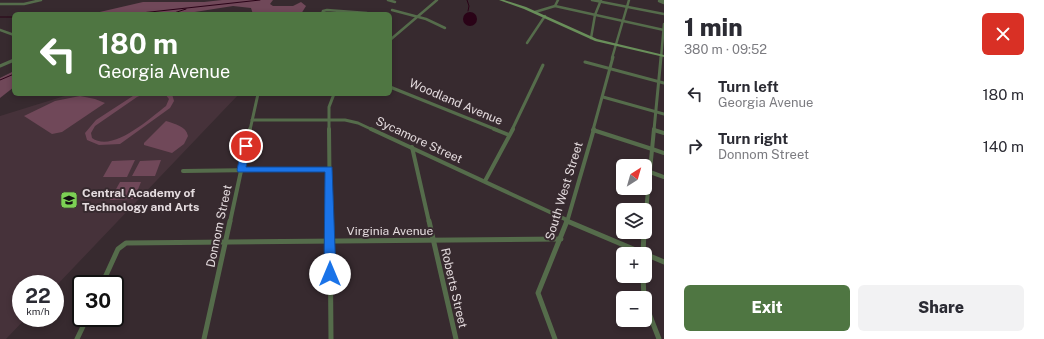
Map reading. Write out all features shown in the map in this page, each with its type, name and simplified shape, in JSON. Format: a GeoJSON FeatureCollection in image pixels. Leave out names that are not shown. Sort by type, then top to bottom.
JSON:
{"type":"FeatureCollection","features":[{"type":"Feature","properties":{"kind":"main road"},"geometry":{"type":"LineString","coordinates":[[501,0],[515,2],[590,38],[663,56]]}},
{"type":"Feature","properties":{"kind":"street"},"geometry":{"type":"LineString","coordinates":[[0,4],[24,4],[41,0]]}},
{"type":"Feature","properties":{"kind":"street"},"geometry":{"type":"LineString","coordinates":[[388,0],[395,2]]}},
{"type":"Feature","properties":{"kind":"street"},"geometry":{"type":"LineString","coordinates":[[392,38],[437,0]]}},
{"type":"Feature","properties":{"kind":"street"},"geometry":{"type":"LineString","coordinates":[[555,6],[558,0]]}},
{"type":"Feature","properties":{"kind":"street"},"geometry":{"type":"LineString","coordinates":[[592,0],[664,14]]}},
{"type":"Feature","properties":{"kind":"street","name":"South West Street"},"geometry":{"type":"LineString","coordinates":[[555,339],[538,296],[567,221],[629,0]]}},
{"type":"Feature","properties":{"kind":"street"},"geometry":{"type":"LineString","coordinates":[[590,38],[595,15],[601,1]]}},
{"type":"Feature","properties":{"kind":"street"},"geometry":{"type":"LineString","coordinates":[[535,12],[555,6],[664,30]]}},
{"type":"Feature","properties":{"kind":"street"},"geometry":{"type":"LineString","coordinates":[[323,12],[327,10],[354,12]]}},
{"type":"Feature","properties":{"kind":"street"},"geometry":{"type":"LineString","coordinates":[[392,10],[434,22],[445,28]]}},
{"type":"Feature","properties":{"kind":"street"},"geometry":{"type":"LineString","coordinates":[[527,43],[545,16]]}},
{"type":"Feature","properties":{"kind":"street"},"geometry":{"type":"LineString","coordinates":[[651,159],[658,81],[663,56],[664,24]]}},
{"type":"Feature","properties":{"kind":"street"},"geometry":{"type":"LineString","coordinates":[[0,30],[12,34]]}},
{"type":"Feature","properties":{"kind":"street"},"geometry":{"type":"LineString","coordinates":[[0,66],[12,61]]}},
{"type":"Feature","properties":{"kind":"street"},"geometry":{"type":"LineString","coordinates":[[584,62],[664,83]]}},
{"type":"Feature","properties":{"kind":"street"},"geometry":{"type":"LineString","coordinates":[[509,135],[543,65]]}},
{"type":"Feature","properties":{"kind":"street","name":"Woodland Avenue"},"geometry":{"type":"LineString","coordinates":[[392,88],[509,135],[485,181]]}},
{"type":"Feature","properties":{"kind":"street","name":"Donnom Street"},"geometry":{"type":"LineString","coordinates":[[204,339],[258,96]]}},
{"type":"Feature","properties":{"kind":"street"},"geometry":{"type":"LineString","coordinates":[[331,339],[329,107],[333,96]]}},
{"type":"Feature","properties":{"kind":"street"},"geometry":{"type":"LineString","coordinates":[[603,97],[664,114]]}},
{"type":"Feature","properties":{"kind":"street","name":"Sycamore Street"},"geometry":{"type":"LineString","coordinates":[[252,120],[345,120],[358,123],[485,181],[567,221],[629,247]]}},
{"type":"Feature","properties":{"kind":"street"},"geometry":{"type":"LineString","coordinates":[[593,130],[664,153]]}},
{"type":"Feature","properties":{"kind":"street"},"geometry":{"type":"LineString","coordinates":[[654,130],[664,133]]}},
{"type":"Feature","properties":{"kind":"street","name":"Roberts Street"},"geometry":{"type":"LineString","coordinates":[[412,147],[456,339]]}},
{"type":"Feature","properties":{"kind":"street"},"geometry":{"type":"LineString","coordinates":[[183,171],[329,169]]}},
{"type":"Feature","properties":{"kind":"street"},"geometry":{"type":"LineString","coordinates":[[652,173],[664,177]]}},
{"type":"Feature","properties":{"kind":"street","name":"Virginia Avenue"},"geometry":{"type":"LineString","coordinates":[[106,275],[118,250],[126,243],[560,239]]}},
{"type":"Feature","properties":{"kind":"street","name":"Sycamore Street"},"geometry":{"type":"LineString","coordinates":[[652,257],[664,262]]}},
{"type":"Feature","properties":{"kind":"street"},"geometry":{"type":"LineString","coordinates":[[652,321],[659,339]]}},
{"type":"Feature","properties":{"kind":"street"},"geometry":{"type":"LineString","coordinates":[[77,339],[83,327]]}},
{"type":"Feature","properties":{"kind":"shaded area"},"geometry":{"type":"Polygon","coordinates":[[[222,0],[273,0],[270,4],[273,6],[293,6],[301,2],[306,6],[302,12],[252,12],[251,8],[233,6],[195,12],[100,12],[143,2],[204,2],[222,0]]]}},
{"type":"Feature","properties":{"kind":"shaded area"},"geometry":{"type":"Polygon","coordinates":[[[467,12],[473,12],[477,16],[477,22],[473,26],[467,26],[463,22],[463,16],[467,12]]]}},
{"type":"Feature","properties":{"kind":"shaded area"},"geometry":{"type":"Polygon","coordinates":[[[12,72],[12,89],[0,98],[0,78],[12,72]]]}},
{"type":"Feature","properties":{"kind":"shaded area","name":"Central Academy of Technology and Arts"},"geometry":{"type":"Polygon","coordinates":[[[65,96],[237,96],[64,278],[64,275],[12,275],[12,327],[17,327],[6,339],[0,339],[0,116],[65,96]]]}},
{"type":"Feature","properties":{"kind":"shaded area"},"geometry":{"type":"Polygon","coordinates":[[[80,96],[105,103],[62,132],[52,134],[24,116],[55,101],[80,96]]]}},
{"type":"Feature","properties":{"kind":"shaded area"},"geometry":{"type":"Polygon","coordinates":[[[133,96],[139,96],[95,126],[91,133],[92,138],[101,141],[110,141],[131,132],[166,106],[169,99],[167,96],[173,96],[174,101],[170,108],[120,144],[99,145],[87,140],[85,133],[96,120],[133,96]]]}},
{"type":"Feature","properties":{"kind":"shaded area"},"geometry":{"type":"Polygon","coordinates":[[[166,121],[180,126],[185,130],[188,136],[184,144],[172,153],[144,145],[144,143],[166,121]]]}},
{"type":"Feature","properties":{"kind":"shaded area"},"geometry":{"type":"Polygon","coordinates":[[[135,160],[127,177],[103,177],[112,161],[135,160]]]}},
{"type":"Feature","properties":{"kind":"shaded area"},"geometry":{"type":"Polygon","coordinates":[[[161,160],[155,176],[132,176],[140,161],[161,160]]]}},
{"type":"Feature","properties":{"kind":"shaded area"},"geometry":{"type":"Polygon","coordinates":[[[120,182],[141,182],[134,199],[110,200],[120,182]]]}},
{"type":"Feature","properties":{"kind":"waterway"},"geometry":{"type":"LineString","coordinates":[[150,12],[260,0]]}},
{"type":"Feature","properties":{"kind":"waterway"},"geometry":{"type":"LineString","coordinates":[[467,0],[469,6],[468,11]]}},
{"type":"Feature","properties":{"kind":"waterway"},"geometry":{"type":"LineString","coordinates":[[177,12],[186,9]]}},
{"type":"Feature","properties":{"kind":"waterway"},"geometry":{"type":"LineString","coordinates":[[0,17],[12,17]]}},
{"type":"Feature","properties":{"kind":"waterway"},"geometry":{"type":"LineString","coordinates":[[0,80],[12,75]]}},
{"type":"Feature","properties":{"kind":"place","name":"Central Academy of Technology and Arts"},"geometry":{"type":"Point","coordinates":[69,200]}},
{"type":"Feature","properties":{"kind":"route"},"geometry":{"type":"LineString","coordinates":[[246,146],[241,170],[329,169],[330,274]]}}]}
